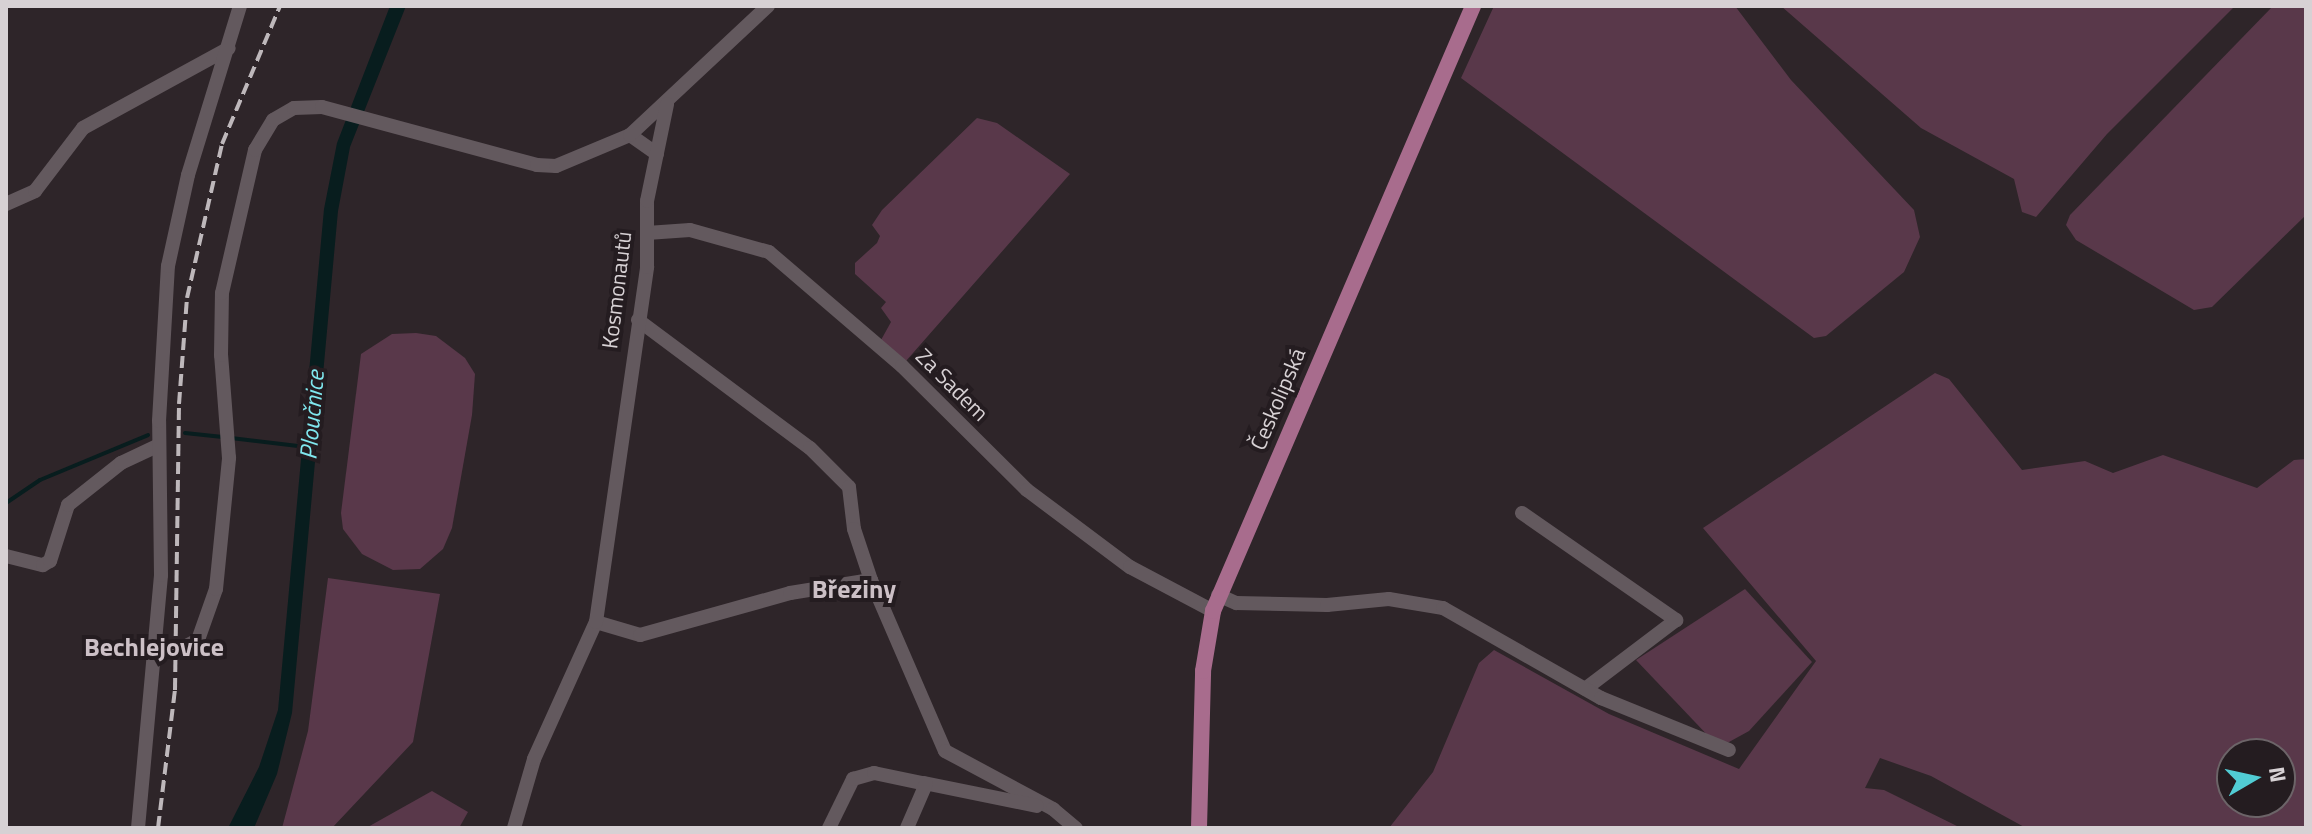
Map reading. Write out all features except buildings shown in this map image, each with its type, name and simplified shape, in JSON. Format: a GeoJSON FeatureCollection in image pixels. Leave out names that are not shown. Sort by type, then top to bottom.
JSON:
{"type":"FeatureCollection","features":[{"type":"Feature","properties":{"kind":"main road","name":"Českolipská"},"geometry":{"type":"LineString","coordinates":[[1199,828],[1203,671],[1216,603],[1473,6]]}},
{"type":"Feature","properties":{"kind":"street"},"geometry":{"type":"LineString","coordinates":[[138,828],[156,650],[159,445],[168,266],[188,175],[240,6]]}},
{"type":"Feature","properties":{"kind":"street"},"geometry":{"type":"LineString","coordinates":[[156,650],[188,648],[198,640],[209,615],[222,558],[229,445],[222,293],[255,150],[263,133],[284,112],[322,107],[537,165],[565,164],[630,135],[667,104],[768,6]]}},
{"type":"Feature","properties":{"kind":"street"},"geometry":{"type":"LineString","coordinates":[[6,204],[35,191],[83,128],[229,48]]}},
{"type":"Feature","properties":{"kind":"street","name":"Kosmonautů"},"geometry":{"type":"LineString","coordinates":[[514,828],[534,759],[596,622],[638,320],[657,154],[667,104]]}},
{"type":"Feature","properties":{"kind":"street"},"geometry":{"type":"LineString","coordinates":[[630,135],[657,154]]}},
{"type":"Feature","properties":{"kind":"street","name":"Za Sadem"},"geometry":{"type":"LineString","coordinates":[[647,233],[690,230],[769,252],[902,366],[1027,490],[1130,567],[1216,603],[1420,601],[1459,615],[1585,689],[1729,750]]}},
{"type":"Feature","properties":{"kind":"street"},"geometry":{"type":"LineString","coordinates":[[638,320],[810,448],[849,487],[854,529],[871,580],[945,751],[1053,809],[1076,828]]}},
{"type":"Feature","properties":{"kind":"street"},"geometry":{"type":"LineString","coordinates":[[6,556],[43,565],[50,561],[68,505],[121,463],[159,445]]}},
{"type":"Feature","properties":{"kind":"street"},"geometry":{"type":"LineString","coordinates":[[1522,513],[1676,620],[1585,689]]}},
{"type":"Feature","properties":{"kind":"street"},"geometry":{"type":"LineString","coordinates":[[596,622],[640,635],[790,593],[871,580]]}},
{"type":"Feature","properties":{"kind":"street"},"geometry":{"type":"LineString","coordinates":[[829,828],[853,779],[874,773],[1053,809]]}},
{"type":"Feature","properties":{"kind":"street"},"geometry":{"type":"LineString","coordinates":[[907,828],[924,783]]}},
{"type":"Feature","properties":{"kind":"shaded area"},"geometry":{"type":"Polygon","coordinates":[[[1494,6],[1735,6],[1791,80],[1914,210],[1920,237],[1904,272],[1826,336],[1814,338],[1461,78],[1494,6]]]}},
{"type":"Feature","properties":{"kind":"shaded area"},"geometry":{"type":"Polygon","coordinates":[[[1781,6],[2235,6],[2107,134],[2036,217],[2022,212],[2014,179],[1921,128],[1781,6]]]}},
{"type":"Feature","properties":{"kind":"shaded area"},"geometry":{"type":"Polygon","coordinates":[[[2273,6],[2306,6],[2306,215],[2212,307],[2194,310],[2076,240],[2066,225],[2070,215],[2273,6]]]}},
{"type":"Feature","properties":{"kind":"shaded area"},"geometry":{"type":"Polygon","coordinates":[[[977,118],[997,123],[1070,174],[906,361],[881,340],[891,322],[881,308],[886,302],[855,274],[855,263],[877,243],[880,236],[872,225],[882,210],[977,118]]]}},
{"type":"Feature","properties":{"kind":"shaded area"},"geometry":{"type":"Polygon","coordinates":[[[392,334],[436,336],[465,358],[475,374],[472,415],[452,528],[443,549],[420,569],[393,570],[362,554],[343,529],[341,513],[361,354],[392,334]]]}},
{"type":"Feature","properties":{"kind":"shaded area"},"geometry":{"type":"Polygon","coordinates":[[[1935,373],[1949,379],[2022,470],[2085,461],[2113,473],[2163,455],[2257,488],[2294,460],[2306,459],[2306,828],[2026,828],[1931,776],[1880,758],[1865,788],[1884,790],[1961,828],[1389,828],[1433,772],[1479,663],[1494,650],[1609,714],[1739,769],[1816,661],[1703,528],[1935,373]]]}},
{"type":"Feature","properties":{"kind":"shaded area"},"geometry":{"type":"Polygon","coordinates":[[[328,578],[440,594],[413,742],[332,828],[282,828],[308,731],[328,578]]]}},
{"type":"Feature","properties":{"kind":"shaded area"},"geometry":{"type":"Polygon","coordinates":[[[1745,589],[1812,662],[1749,731],[1729,742],[1713,741],[1636,660],[1745,589]]]}},
{"type":"Feature","properties":{"kind":"shaded area"},"geometry":{"type":"Polygon","coordinates":[[[432,791],[468,812],[459,828],[366,828],[432,791]]]}},
{"type":"Feature","properties":{"kind":"water","name":"Ploučnice"},"geometry":{"type":"Polygon","coordinates":[[[390,6],[406,6],[350,147],[338,211],[292,713],[277,774],[254,828],[228,828],[259,767],[278,710],[324,209],[337,143],[390,6]]]}},
{"type":"Feature","properties":{"kind":"waterway"},"geometry":{"type":"LineString","coordinates":[[185,433],[223,437]]}},
{"type":"Feature","properties":{"kind":"waterway"},"geometry":{"type":"LineString","coordinates":[[6,503],[40,480],[148,435]]}},
{"type":"Feature","properties":{"kind":"waterway","name":"Ploučnice"},"geometry":{"type":"LineString","coordinates":[[231,438],[306,447]]}},
{"type":"Feature","properties":{"kind":"railway"},"geometry":{"type":"LineString","coordinates":[[158,828],[175,690],[179,404],[187,298],[222,144],[280,6]]}},
{"type":"Feature","properties":{"kind":"district","name":"Březiny"},"geometry":{"type":"Point","coordinates":[854,589]}},
{"type":"Feature","properties":{"kind":"district","name":"Bechlejovice"},"geometry":{"type":"Point","coordinates":[154,647]}}]}
